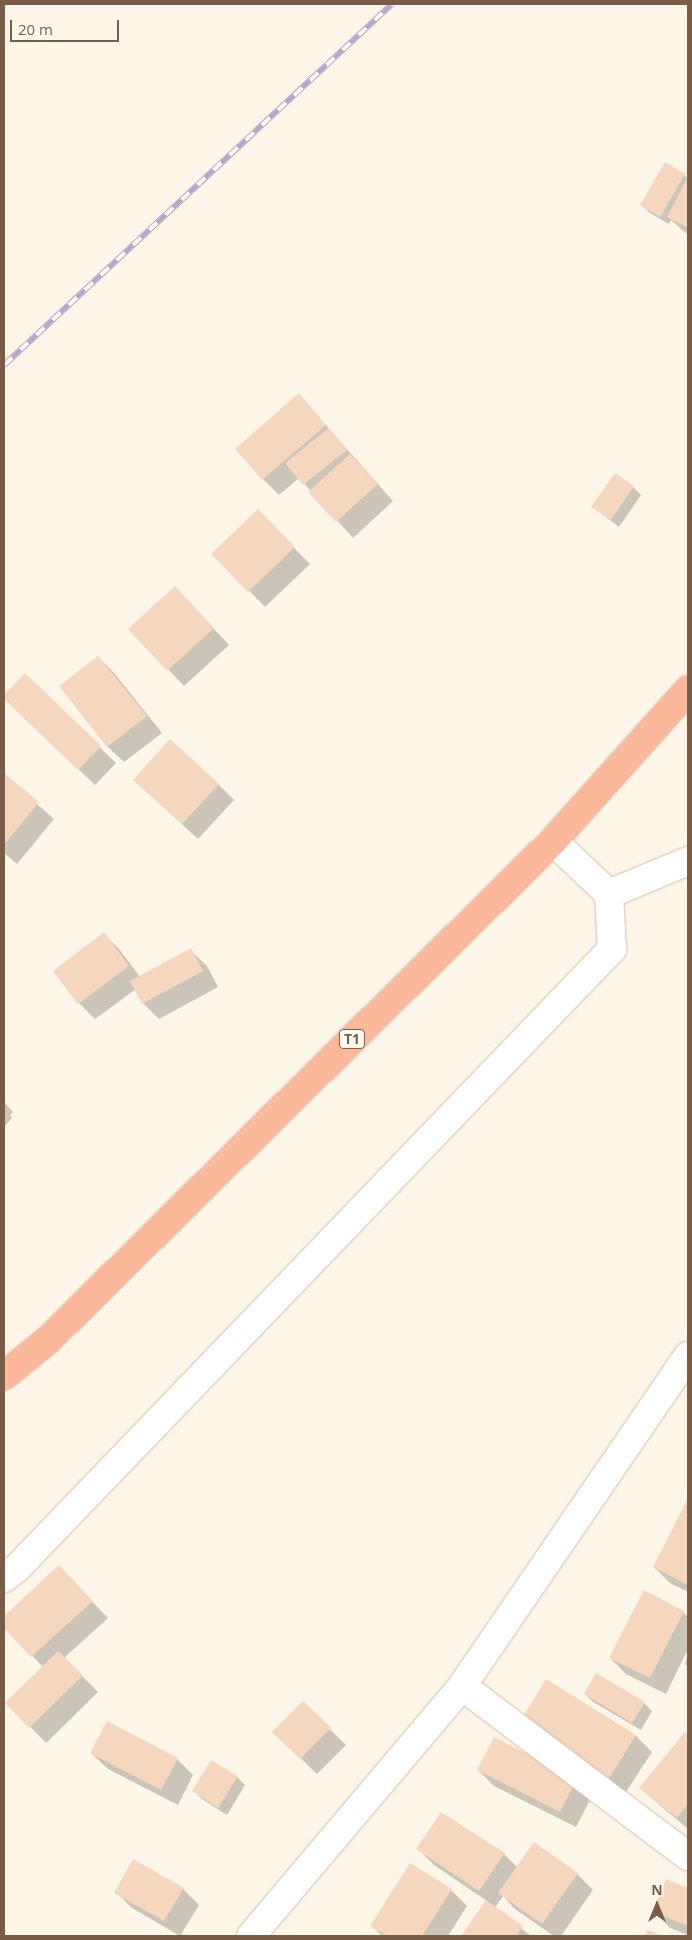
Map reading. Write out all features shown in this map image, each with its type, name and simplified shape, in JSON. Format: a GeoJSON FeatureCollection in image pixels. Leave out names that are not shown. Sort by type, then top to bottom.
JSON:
{"type":"FeatureCollection","features":[{"type":"Feature","properties":{"kind":"highway","name":"T1"},"geometry":{"type":"LineString","coordinates":[[4,1376],[48,1340],[553,841],[688,690]]}},
{"type":"Feature","properties":{"kind":"street"},"geometry":{"type":"LineString","coordinates":[[4,1578],[17,1568],[612,949],[609,894],[553,841]]}},
{"type":"Feature","properties":{"kind":"street"},"geometry":{"type":"LineString","coordinates":[[609,894],[688,861]]}},
{"type":"Feature","properties":{"kind":"street"},"geometry":{"type":"LineString","coordinates":[[251,1936],[462,1686],[688,1356]]}},
{"type":"Feature","properties":{"kind":"street"},"geometry":{"type":"LineString","coordinates":[[462,1686],[688,1856]]}},
{"type":"Feature","properties":{"kind":"building"},"geometry":{"type":"Polygon","coordinates":[[[665,162],[685,174],[660,217],[640,205],[665,162]]]}},
{"type":"Feature","properties":{"kind":"building"},"geometry":{"type":"Polygon","coordinates":[[[688,176],[688,228],[667,217],[688,176]]]}},
{"type":"Feature","properties":{"kind":"building"},"geometry":{"type":"Polygon","coordinates":[[[299,393],[326,425],[262,480],[235,449],[299,393]]]}},
{"type":"Feature","properties":{"kind":"building"},"geometry":{"type":"Polygon","coordinates":[[[329,428],[347,450],[303,485],[285,463],[329,428]]]}},
{"type":"Feature","properties":{"kind":"building"},"geometry":{"type":"Polygon","coordinates":[[[350,454],[378,484],[336,522],[308,492],[350,454]]]}},
{"type":"Feature","properties":{"kind":"building"},"geometry":{"type":"Polygon","coordinates":[[[615,473],[634,486],[611,520],[591,507],[615,473]]]}},
{"type":"Feature","properties":{"kind":"building"},"geometry":{"type":"Polygon","coordinates":[[[258,509],[295,547],[248,592],[211,554],[258,509]]]}},
{"type":"Feature","properties":{"kind":"building"},"geometry":{"type":"Polygon","coordinates":[[[175,586],[214,628],[167,671],[128,629],[175,586]]]}},
{"type":"Feature","properties":{"kind":"building"},"geometry":{"type":"Polygon","coordinates":[[[98,656],[147,716],[107,747],[59,686],[98,656]]]}},
{"type":"Feature","properties":{"kind":"building"},"geometry":{"type":"Polygon","coordinates":[[[25,673],[101,746],[78,770],[4,699],[4,695],[25,673]]]}},
{"type":"Feature","properties":{"kind":"building"},"geometry":{"type":"Polygon","coordinates":[[[170,739],[219,784],[182,824],[133,780],[170,739]]]}},
{"type":"Feature","properties":{"kind":"building"},"geometry":{"type":"Polygon","coordinates":[[[4,773],[39,802],[4,845],[4,773]]]}},
{"type":"Feature","properties":{"kind":"building"},"geometry":{"type":"Polygon","coordinates":[[[104,932],[129,966],[78,1004],[53,971],[104,932]]]}},
{"type":"Feature","properties":{"kind":"building"},"geometry":{"type":"Polygon","coordinates":[[[191,948],[203,971],[142,1004],[130,981],[191,948]]]}},
{"type":"Feature","properties":{"kind":"building"},"geometry":{"type":"Polygon","coordinates":[[[686,1502],[688,1503],[688,1585],[653,1567],[686,1502]]]}},
{"type":"Feature","properties":{"kind":"building"},"geometry":{"type":"Polygon","coordinates":[[[59,1565],[93,1601],[31,1657],[4,1628],[4,1616],[59,1565]]]}},
{"type":"Feature","properties":{"kind":"building"},"geometry":{"type":"Polygon","coordinates":[[[644,1590],[684,1611],[650,1678],[609,1658],[644,1590]]]}},
{"type":"Feature","properties":{"kind":"building"},"geometry":{"type":"Polygon","coordinates":[[[58,1651],[83,1675],[29,1728],[5,1703],[58,1651]]]}},
{"type":"Feature","properties":{"kind":"building"},"geometry":{"type":"Polygon","coordinates":[[[596,1673],[645,1702],[632,1723],[584,1694],[596,1673]]]}},
{"type":"Feature","properties":{"kind":"building"},"geometry":{"type":"Polygon","coordinates":[[[546,1679],[636,1735],[608,1780],[518,1725],[546,1679]]]}},
{"type":"Feature","properties":{"kind":"building"},"geometry":{"type":"Polygon","coordinates":[[[303,1701],[331,1728],[300,1759],[272,1732],[303,1701]]]}},
{"type":"Feature","properties":{"kind":"building"},"geometry":{"type":"Polygon","coordinates":[[[107,1721],[178,1758],[161,1790],[90,1753],[107,1721]]]}},
{"type":"Feature","properties":{"kind":"building"},"geometry":{"type":"Polygon","coordinates":[[[685,1732],[688,1734],[688,1804],[677,1818],[639,1788],[685,1732]]]}},
{"type":"Feature","properties":{"kind":"building"},"geometry":{"type":"Polygon","coordinates":[[[494,1737],[577,1779],[560,1812],[477,1770],[494,1737]]]}},
{"type":"Feature","properties":{"kind":"building"},"geometry":{"type":"Polygon","coordinates":[[[211,1760],[238,1776],[218,1808],[192,1791],[211,1760]]]}},
{"type":"Feature","properties":{"kind":"building"},"geometry":{"type":"Polygon","coordinates":[[[441,1812],[505,1853],[479,1891],[416,1849],[441,1812]]]}},
{"type":"Feature","properties":{"kind":"building"},"geometry":{"type":"Polygon","coordinates":[[[534,1842],[578,1873],[542,1924],[498,1893],[534,1842]]]}},
{"type":"Feature","properties":{"kind":"building"},"geometry":{"type":"Polygon","coordinates":[[[133,1859],[184,1888],[164,1921],[114,1893],[133,1859]]]}},
{"type":"Feature","properties":{"kind":"building"},"geometry":{"type":"Polygon","coordinates":[[[410,1863],[452,1889],[422,1936],[387,1936],[370,1926],[410,1863]]]}},
{"type":"Feature","properties":{"kind":"building"},"geometry":{"type":"Polygon","coordinates":[[[666,1879],[688,1888],[688,1926],[653,1912],[666,1879]]]}},
{"type":"Feature","properties":{"kind":"building"},"geometry":{"type":"Polygon","coordinates":[[[486,1900],[523,1926],[516,1936],[461,1936],[486,1900]]]}},
{"type":"Feature","properties":{"kind":"building"},"geometry":{"type":"Polygon","coordinates":[[[647,1930],[663,1936],[644,1936],[647,1930]]]}},
{"type":"Feature","properties":{"kind":"railway"},"geometry":{"type":"LineString","coordinates":[[4,365],[392,4]]}}]}
